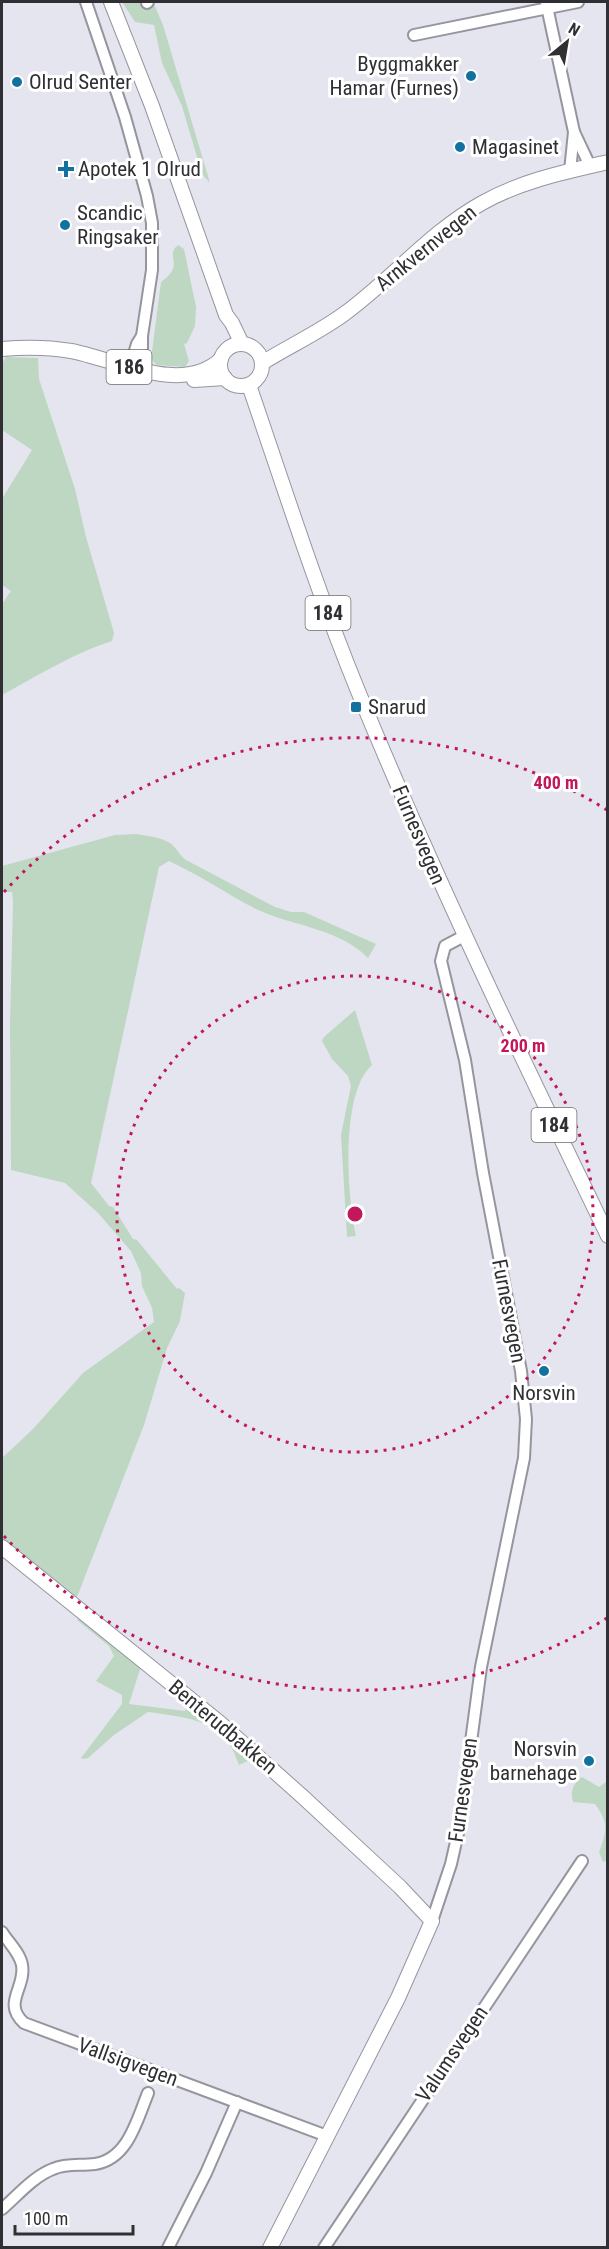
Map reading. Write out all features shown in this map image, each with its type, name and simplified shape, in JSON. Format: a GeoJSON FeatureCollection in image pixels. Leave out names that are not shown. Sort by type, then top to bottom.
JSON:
{"type":"FeatureCollection","features":[{"type":"Feature","properties":{"kind":"main road"},"geometry":{"type":"LineString","coordinates":[[111,2],[148,96],[236,345]]}},
{"type":"Feature","properties":{"kind":"main road","name":"Arnkvernvegen"},"geometry":{"type":"LineString","coordinates":[[260,357],[290,346],[317,332],[345,313],[442,230],[481,204],[516,187],[608,162]]}},
{"type":"Feature","properties":{"kind":"main road"},"geometry":{"type":"LineString","coordinates":[[236,345],[250,346],[260,357],[259,376],[249,385],[238,386],[225,378],[220,369],[221,358],[236,345]]}},
{"type":"Feature","properties":{"kind":"main road","name":"186"},"geometry":{"type":"LineString","coordinates":[[2,350],[52,348],[167,375],[190,374],[208,369],[221,358]]}},
{"type":"Feature","properties":{"kind":"main road","name":"186"},"geometry":{"type":"LineString","coordinates":[[34,349],[149,381],[225,378]]}},
{"type":"Feature","properties":{"kind":"main road","name":"Furnesvegen"},"geometry":{"type":"LineString","coordinates":[[249,385],[320,593],[353,678],[464,936]]}},
{"type":"Feature","properties":{"kind":"main road","name":"184"},"geometry":{"type":"LineString","coordinates":[[464,936],[608,1236]]}},
{"type":"Feature","properties":{"kind":"main road","name":"Benterudbakken"},"geometry":{"type":"LineString","coordinates":[[2,1546],[245,1745],[400,1887],[432,1922]]}},
{"type":"Feature","properties":{"kind":"main road","name":"Furnesvegen"},"geometry":{"type":"LineString","coordinates":[[270,2247],[408,1978],[432,1922]]}},
{"type":"Feature","properties":{"kind":"street"},"geometry":{"type":"LineString","coordinates":[[86,2],[125,117],[150,210],[153,234],[152,270],[142,336],[144,346],[136,369]]}},
{"type":"Feature","properties":{"kind":"street"},"geometry":{"type":"LineString","coordinates":[[414,34],[547,5],[578,2]]}},
{"type":"Feature","properties":{"kind":"street"},"geometry":{"type":"LineString","coordinates":[[547,5],[574,132],[590,166]]}},
{"type":"Feature","properties":{"kind":"street"},"geometry":{"type":"LineString","coordinates":[[570,171],[574,132]]}},
{"type":"Feature","properties":{"kind":"street","name":"Furnesvegen"},"geometry":{"type":"LineString","coordinates":[[432,1922],[451,1864],[460,1824],[482,1667],[525,1458],[526,1436],[521,1371],[483,1173],[465,1060],[441,961],[446,946],[464,936]]}},
{"type":"Feature","properties":{"kind":"street","name":"Valumsvegen"},"geometry":{"type":"LineString","coordinates":[[324,2247],[582,1861]]}},
{"type":"Feature","properties":{"kind":"street","name":"Vallsigvegen"},"geometry":{"type":"LineString","coordinates":[[2,1932],[22,1965],[14,2005],[15,2012],[24,2023],[327,2136]]}},
{"type":"Feature","properties":{"kind":"street"},"geometry":{"type":"LineString","coordinates":[[2,2209],[52,2169],[60,2166],[103,2162],[116,2154],[130,2137],[148,2093]]}},
{"type":"Feature","properties":{"kind":"street"},"geometry":{"type":"LineString","coordinates":[[168,2247],[206,2173],[237,2102]]}},
{"type":"Feature","properties":{"kind":"green space"},"geometry":{"type":"Polygon","coordinates":[[[122,2],[153,2],[163,25],[210,183],[202,174],[182,106],[162,63],[154,25],[135,22],[122,2]]]}},
{"type":"Feature","properties":{"kind":"green space"},"geometry":{"type":"Polygon","coordinates":[[[178,245],[184,249],[196,307],[195,326],[187,343],[184,344],[189,361],[185,367],[157,365],[151,359],[161,282],[172,271],[173,253],[178,245]]]}},
{"type":"Feature","properties":{"kind":"green space"},"geometry":{"type":"Polygon","coordinates":[[[6,357],[38,358],[39,379],[75,489],[86,537],[114,633],[112,641],[70,658],[2,695],[2,604],[11,591],[2,585],[2,499],[32,450],[2,430],[2,363],[6,357]]]}},
{"type":"Feature","properties":{"kind":"green space"},"geometry":{"type":"Polygon","coordinates":[[[137,834],[170,843],[186,860],[275,907],[291,912],[304,912],[376,944],[368,958],[357,948],[330,934],[258,910],[169,861],[159,867],[91,1183],[109,1206],[113,1207],[133,1239],[137,1240],[177,1289],[185,1293],[180,1321],[167,1348],[144,1425],[77,1597],[2,1538],[2,1458],[33,1429],[83,1373],[154,1322],[152,1308],[142,1286],[141,1273],[131,1251],[98,1213],[65,1183],[11,1170],[10,1023],[13,902],[12,892],[2,892],[2,866],[115,835],[137,834]]]}},
{"type":"Feature","properties":{"kind":"green space"},"geometry":{"type":"Polygon","coordinates":[[[355,1010],[372,1065],[362,1079],[355,1098],[351,1121],[350,1197],[356,1236],[347,1237],[341,1135],[351,1086],[348,1076],[332,1059],[322,1041],[355,1010]]]}},
{"type":"Feature","properties":{"kind":"green space"},"geometry":{"type":"Polygon","coordinates":[[[80,1616],[142,1663],[129,1704],[185,1711],[190,1702],[254,1758],[239,1765],[225,1738],[215,1730],[191,1719],[148,1712],[114,1735],[88,1758],[81,1758],[122,1704],[122,1695],[96,1681],[114,1656],[109,1646],[77,1620],[80,1616]]]}},
{"type":"Feature","properties":{"kind":"green space"},"geometry":{"type":"Polygon","coordinates":[[[607,1771],[607,1860],[603,1862],[599,1852],[605,1833],[603,1817],[595,1804],[573,1802],[572,1795],[574,1785],[579,1779],[582,1777],[599,1787],[606,1782],[607,1771]]]}},
{"type":"Feature","properties":{"kind":"place","name":"Byggmakker Hamar (Furnes)"},"geometry":{"type":"Point","coordinates":[471,76]}},
{"type":"Feature","properties":{"kind":"place","name":"Olrud Senter"},"geometry":{"type":"Point","coordinates":[17,82]}},
{"type":"Feature","properties":{"kind":"place","name":"Magasinet"},"geometry":{"type":"Point","coordinates":[460,147]}},
{"type":"Feature","properties":{"kind":"place","name":"Apotek 1 Olrud"},"geometry":{"type":"Point","coordinates":[66,169]}},
{"type":"Feature","properties":{"kind":"place","name":"Scandic Ringsaker"},"geometry":{"type":"Point","coordinates":[65,225]}},
{"type":"Feature","properties":{"kind":"place","name":"Snarud"},"geometry":{"type":"Point","coordinates":[356,707]}},
{"type":"Feature","properties":{"kind":"place","name":"Norsvin"},"geometry":{"type":"Point","coordinates":[544,1371]}},
{"type":"Feature","properties":{"kind":"place","name":"Norsvin barnehage"},"geometry":{"type":"Point","coordinates":[589,1761]}}]}
